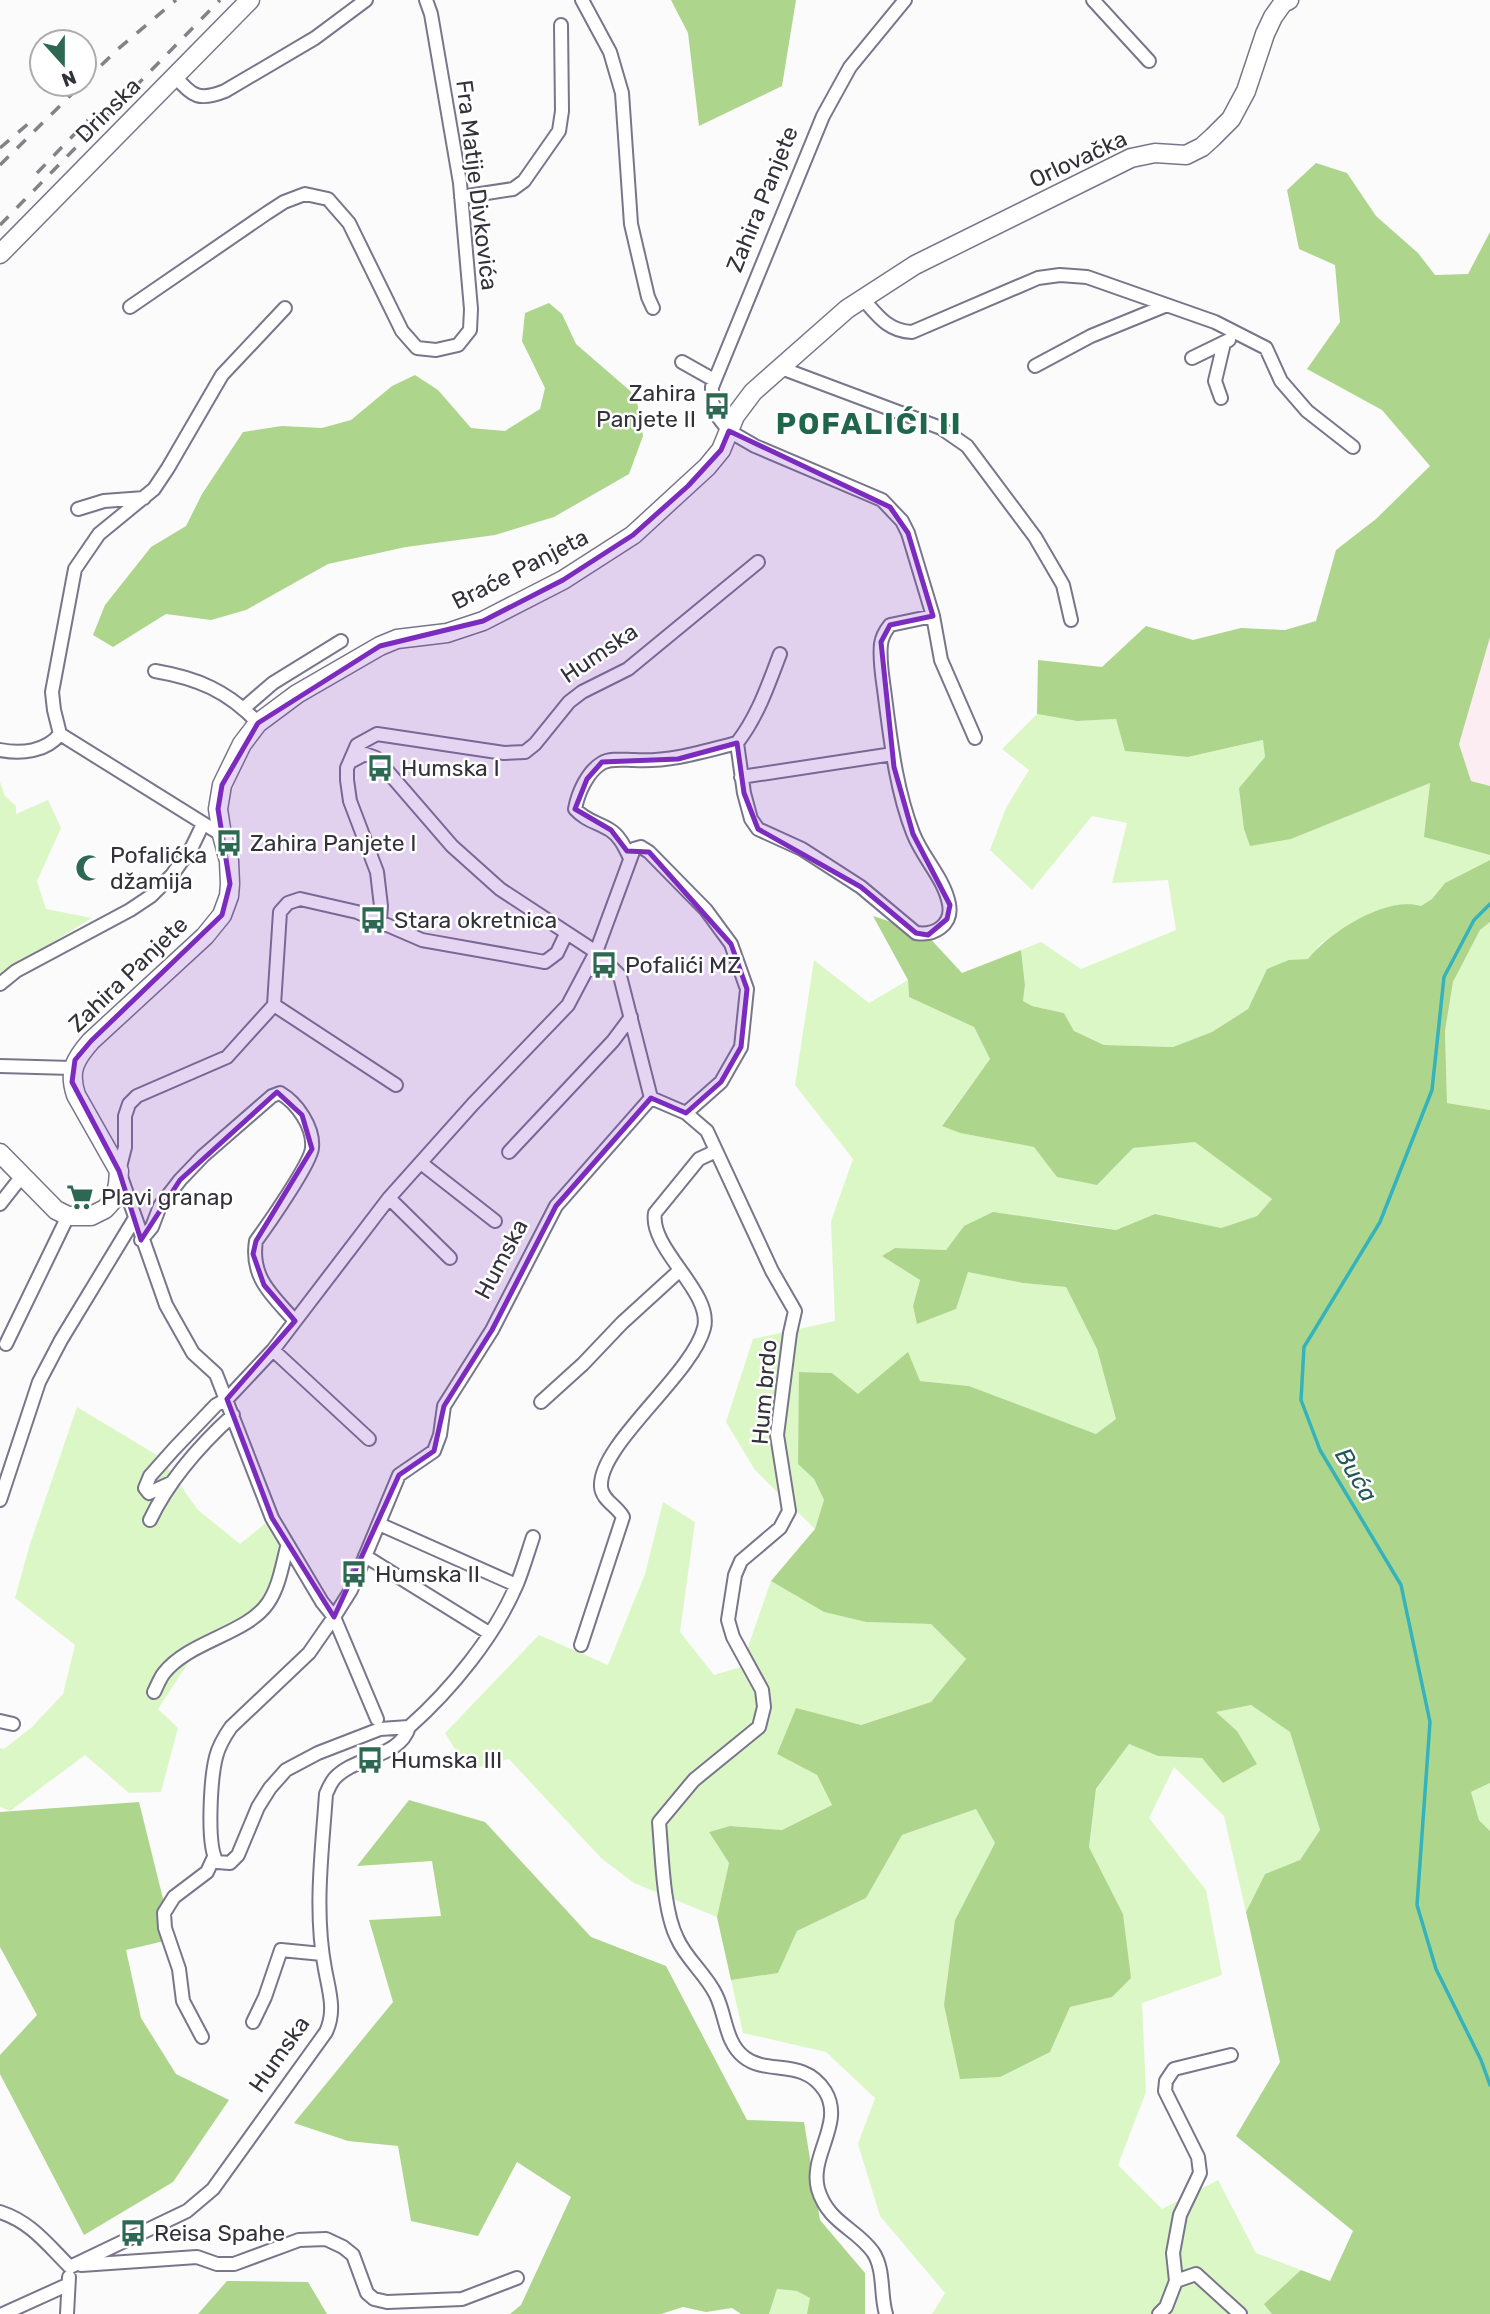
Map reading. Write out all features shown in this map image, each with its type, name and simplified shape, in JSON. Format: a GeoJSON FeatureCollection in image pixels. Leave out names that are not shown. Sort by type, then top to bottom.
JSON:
{"type":"FeatureCollection","features":[{"type":"Feature","properties":{"kind":"street","name":"Drinska"},"geometry":{"type":"LineString","coordinates":[[0,254],[250,0]]}},
{"type":"Feature","properties":{"kind":"street"},"geometry":{"type":"LineString","coordinates":[[176,77],[188,92],[210,97],[315,38],[366,0]]}},
{"type":"Feature","properties":{"kind":"street","name":"Fra Matije Divkovića"},"geometry":{"type":"LineString","coordinates":[[130,307],[284,202],[305,194],[328,199],[349,223],[402,331],[417,348],[436,350],[458,345],[470,330],[471,309],[461,197],[431,14],[426,0]]}},
{"type":"Feature","properties":{"kind":"street"},"geometry":{"type":"LineString","coordinates":[[582,0],[610,52],[622,93],[631,224],[648,298],[653,308]]}},
{"type":"Feature","properties":{"kind":"street","name":"Zahira Panjete"},"geometry":{"type":"LineString","coordinates":[[729,431],[712,402],[714,380],[823,116],[850,67],[905,0]]}},
{"type":"Feature","properties":{"kind":"street"},"geometry":{"type":"LineString","coordinates":[[1093,0],[1149,61]]}},
{"type":"Feature","properties":{"kind":"street","name":"Orlovačka"},"geometry":{"type":"LineString","coordinates":[[729,431],[743,404],[753,392],[847,309],[915,265],[1131,158],[1156,153],[1186,155],[1202,147],[1231,119],[1246,91],[1273,17],[1283,3],[1289,0]]}},
{"type":"Feature","properties":{"kind":"street"},"geometry":{"type":"LineString","coordinates":[[461,197],[513,189],[524,181],[559,131],[562,98],[561,25]]}},
{"type":"Feature","properties":{"kind":"street"},"geometry":{"type":"LineString","coordinates":[[863,299],[886,325],[898,331],[912,332],[1038,278],[1060,275],[1087,277],[1215,322],[1266,348],[1280,381],[1307,411],[1353,447]]}},
{"type":"Feature","properties":{"kind":"street"},"geometry":{"type":"LineString","coordinates":[[1035,366],[1091,336],[1167,306]]}},
{"type":"Feature","properties":{"kind":"street"},"geometry":{"type":"LineString","coordinates":[[222,835],[60,734],[52,692],[75,569],[99,534],[154,489],[222,375],[285,308]]}},
{"type":"Feature","properties":{"kind":"street"},"geometry":{"type":"LineString","coordinates":[[1192,358],[1239,335]]}},
{"type":"Feature","properties":{"kind":"street"},"geometry":{"type":"LineString","coordinates":[[1221,398],[1215,381],[1224,343]]}},
{"type":"Feature","properties":{"kind":"street"},"geometry":{"type":"LineString","coordinates":[[682,362],[714,380]]}},
{"type":"Feature","properties":{"kind":"street"},"geometry":{"type":"LineString","coordinates":[[781,368],[941,428],[967,446],[1035,537],[1063,585],[1071,620]]}},
{"type":"Feature","properties":{"kind":"street"},"geometry":{"type":"LineString","coordinates":[[729,431],[755,446],[864,491],[890,507],[908,533],[933,617],[941,660],[975,738]]}},
{"type":"Feature","properties":{"kind":"street","name":"Braće Panjeta"},"geometry":{"type":"LineString","coordinates":[[258,723],[297,694],[380,646],[397,639],[447,633],[483,621],[563,580],[634,535],[688,486],[722,450],[729,431]]}},
{"type":"Feature","properties":{"kind":"street"},"geometry":{"type":"LineString","coordinates":[[78,509],[104,501],[145,498]]}},
{"type":"Feature","properties":{"kind":"street","name":"Humska"},"geometry":{"type":"LineString","coordinates":[[352,761],[357,746],[377,734],[504,753],[525,752],[535,744],[569,702],[582,692],[628,669],[758,562]]}},
{"type":"Feature","properties":{"kind":"street"},"geometry":{"type":"LineString","coordinates":[[737,743],[741,777],[751,820],[758,830],[802,849],[861,887],[916,933],[928,935],[939,930],[947,919],[950,905],[913,834],[894,766],[881,661],[881,642],[890,625],[933,617]]}},
{"type":"Feature","properties":{"kind":"street"},"geometry":{"type":"LineString","coordinates":[[244,708],[273,683],[341,641]]}},
{"type":"Feature","properties":{"kind":"street"},"geometry":{"type":"LineString","coordinates":[[630,858],[620,839],[611,830],[583,818],[575,809],[586,779],[602,762],[678,758],[737,743],[761,703],[780,654]]}},
{"type":"Feature","properties":{"kind":"street"},"geometry":{"type":"LineString","coordinates":[[155,671],[183,676],[215,689],[244,708],[258,723]]}},
{"type":"Feature","properties":{"kind":"street","name":"Zahira Panjete"},"geometry":{"type":"LineString","coordinates":[[72,1068],[75,1060],[91,1041],[205,936],[222,915],[230,884],[229,861],[218,809],[222,785],[242,744],[258,723]]}},
{"type":"Feature","properties":{"kind":"street"},"geometry":{"type":"LineString","coordinates":[[0,750],[11,752],[46,748],[60,734]]}},
{"type":"Feature","properties":{"kind":"street"},"geometry":{"type":"LineString","coordinates":[[380,920],[377,872],[350,801],[347,768],[352,761],[365,754],[376,758],[453,846],[500,889],[596,952],[620,976],[651,1098]]}},
{"type":"Feature","properties":{"kind":"street"},"geometry":{"type":"LineString","coordinates":[[741,777],[893,754]]}},
{"type":"Feature","properties":{"kind":"street"},"geometry":{"type":"LineString","coordinates":[[0,984],[16,971],[151,896],[172,876],[192,847],[203,824]]}},
{"type":"Feature","properties":{"kind":"street"},"geometry":{"type":"LineString","coordinates":[[171,1483],[149,1493],[145,1488],[150,1476],[166,1458],[273,1350],[389,1198],[473,1104],[568,1005],[596,952],[634,849],[641,847],[706,910],[731,944],[747,989],[741,1047],[721,1082],[686,1113]]}},
{"type":"Feature","properties":{"kind":"street"},"geometry":{"type":"LineString","coordinates":[[0,1153],[56,1210],[68,1216],[91,1216],[105,1209],[115,1198],[125,1147],[125,1116],[129,1104],[137,1096],[227,1057],[274,1005],[280,912],[288,904],[300,899],[357,912],[422,940],[545,962],[557,953],[566,934]]}},
{"type":"Feature","properties":{"kind":"street"},"geometry":{"type":"LineString","coordinates":[[274,1005],[396,1085]]}},
{"type":"Feature","properties":{"kind":"street"},"geometry":{"type":"LineString","coordinates":[[509,1152],[613,1041],[631,1017]]}},
{"type":"Feature","properties":{"kind":"street"},"geometry":{"type":"LineString","coordinates":[[0,1066],[72,1068],[76,1095],[119,1171],[166,1306],[193,1353],[216,1374],[263,1500],[287,1547],[334,1617],[377,1719]]}},
{"type":"Feature","properties":{"kind":"street"},"geometry":{"type":"LineString","coordinates":[[141,1240],[152,1227],[160,1206],[203,1156],[272,1096],[280,1093],[288,1098],[302,1115],[310,1134],[312,1149],[305,1165],[256,1241],[253,1254],[256,1270],[264,1285],[295,1321]]}},
{"type":"Feature","properties":{"kind":"street","name":"Humska"},"geometry":{"type":"LineString","coordinates":[[214,1857],[211,1788],[221,1741],[231,1727],[309,1653],[334,1617],[351,1590],[399,1475],[434,1451],[440,1435],[444,1406],[492,1330],[556,1206],[651,1098]]}},
{"type":"Feature","properties":{"kind":"street","name":"Hum brdo"},"geometry":{"type":"LineString","coordinates":[[651,1098],[686,1113],[707,1131],[772,1270],[795,1311],[777,1435],[789,1511],[780,1528],[741,1561],[735,1575],[728,1620],[733,1637],[762,1690],[764,1707],[759,1727],[694,1780],[659,1822],[669,1909],[676,1937],[716,1995],[731,2040],[741,2053],[756,2063],[788,2067],[811,2077],[824,2089],[831,2104],[832,2116],[816,2168],[818,2189],[831,2214],[873,2253],[881,2272],[881,2300],[886,2314]]}},
{"type":"Feature","properties":{"kind":"street"},"geometry":{"type":"LineString","coordinates":[[582,1646],[623,1517],[601,1490],[602,1479],[612,1455],[692,1353],[704,1327],[700,1302],[659,1236],[653,1223],[655,1213],[699,1159],[716,1151]]}},
{"type":"Feature","properties":{"kind":"street","name":"Humska"},"geometry":{"type":"LineString","coordinates":[[421,1163],[495,1221]]}},
{"type":"Feature","properties":{"kind":"street"},"geometry":{"type":"LineString","coordinates":[[0,1204],[22,1176]]}},
{"type":"Feature","properties":{"kind":"street","name":"Humska"},"geometry":{"type":"LineString","coordinates":[[389,1198],[450,1258]]}},
{"type":"Feature","properties":{"kind":"street"},"geometry":{"type":"LineString","coordinates":[[6,1344],[68,1216]]}},
{"type":"Feature","properties":{"kind":"street"},"geometry":{"type":"LineString","coordinates":[[0,1500],[39,1382],[61,1340],[135,1218]]}},
{"type":"Feature","properties":{"kind":"street"},"geometry":{"type":"LineString","coordinates":[[541,1402],[680,1270]]}},
{"type":"Feature","properties":{"kind":"street"},"geometry":{"type":"LineString","coordinates":[[273,1350],[369,1439]]}},
{"type":"Feature","properties":{"kind":"street"},"geometry":{"type":"LineString","coordinates":[[150,1520],[162,1494],[209,1437],[233,1415]]}},
{"type":"Feature","properties":{"kind":"street"},"geometry":{"type":"LineString","coordinates":[[379,1524],[516,1585]]}},
{"type":"Feature","properties":{"kind":"street","name":"Humska"},"geometry":{"type":"LineString","coordinates":[[72,2266],[187,2211],[213,2189],[326,2032],[332,2020],[332,2008],[322,1954],[319,1908],[326,1794],[334,1779],[352,1766],[401,1742],[409,1727],[447,1692],[489,1633],[516,1585],[533,1537]]}},
{"type":"Feature","properties":{"kind":"street"},"geometry":{"type":"LineString","coordinates":[[154,1692],[165,1672],[183,1657],[200,1645],[251,1619],[267,1605],[277,1584],[287,1547]]}},
{"type":"Feature","properties":{"kind":"street"},"geometry":{"type":"LineString","coordinates":[[365,1556],[489,1633]]}},
{"type":"Feature","properties":{"kind":"street"},"geometry":{"type":"LineString","coordinates":[[202,2037],[183,2001],[179,1969],[165,1928],[164,1913],[174,1897],[207,1872],[214,1857],[223,1864],[230,1863],[238,1855],[258,1807],[270,1787],[286,1770],[318,1753],[380,1729],[409,1727]]}},
{"type":"Feature","properties":{"kind":"street"},"geometry":{"type":"LineString","coordinates":[[253,2022],[265,1997],[281,1950],[322,1954]]}},
{"type":"Feature","properties":{"kind":"street"},"geometry":{"type":"LineString","coordinates":[[1159,2314],[1166,2306],[1176,2281],[1173,2253],[1180,2216],[1200,2173],[1198,2157],[1166,2091],[1166,2081],[1174,2070],[1231,2055]]}},
{"type":"Feature","properties":{"kind":"street"},"geometry":{"type":"LineString","coordinates":[[0,2212],[19,2218],[72,2266],[197,2257],[217,2264],[234,2264],[299,2240],[326,2239],[353,2255],[367,2293],[374,2299],[387,2302],[462,2299],[517,2278]]}},
{"type":"Feature","properties":{"kind":"street"},"geometry":{"type":"LineString","coordinates":[[67,2314],[67,2285],[72,2266]]}},
{"type":"Feature","properties":{"kind":"street"},"geometry":{"type":"LineString","coordinates":[[1176,2281],[1196,2274],[1240,2314]]}},
{"type":"Feature","properties":{"kind":"street"},"geometry":{"type":"LineString","coordinates":[[4,2314],[67,2285]]}},
{"type":"Feature","properties":{"kind":"highlighted area"},"geometry":{"type":"Polygon","coordinates":[[[729,431],[890,507],[908,533],[933,616],[890,625],[881,642],[894,767],[913,834],[950,905],[947,919],[928,935],[916,933],[861,887],[758,829],[744,793],[737,743],[678,759],[602,762],[587,779],[575,809],[611,830],[627,851],[649,852],[731,944],[747,989],[741,1047],[721,1082],[686,1113],[651,1098],[556,1206],[492,1330],[444,1406],[434,1451],[399,1475],[334,1617],[272,1518],[227,1399],[295,1321],[264,1285],[253,1254],[256,1241],[312,1149],[302,1115],[277,1092],[180,1180],[141,1240],[119,1171],[72,1082],[75,1060],[91,1041],[222,915],[230,884],[218,809],[222,785],[258,723],[380,646],[483,621],[563,580],[633,535],[688,486],[721,450],[729,431]]]}},
{"type":"Feature","properties":{"kind":"shaded area"},"geometry":{"type":"Polygon","coordinates":[[[1489,636],[1490,786],[1471,781],[1459,744],[1489,636]]]}},
{"type":"Feature","properties":{"kind":"green space"},"geometry":{"type":"Polygon","coordinates":[[[671,0],[796,0],[782,86],[699,126],[688,33],[671,0]]]}},
{"type":"Feature","properties":{"kind":"green space"},"geometry":{"type":"Polygon","coordinates":[[[1316,163],[1347,173],[1376,216],[1418,253],[1435,275],[1468,274],[1490,232],[1490,637],[1459,744],[1471,781],[1490,786],[1490,855],[1424,837],[1430,783],[1291,839],[1250,846],[1244,829],[1239,788],[1265,757],[1263,740],[1188,757],[1125,751],[1116,719],[1077,721],[1037,714],[1038,660],[1102,667],[1146,626],[1193,640],[1241,628],[1285,630],[1316,621],[1336,550],[1376,519],[1430,466],[1382,410],[1307,369],[1340,322],[1335,265],[1299,249],[1287,190],[1316,163]]]}},
{"type":"Feature","properties":{"kind":"green space"},"geometry":{"type":"Polygon","coordinates":[[[549,303],[562,314],[576,344],[636,396],[643,436],[629,474],[554,517],[495,535],[406,547],[328,564],[246,610],[211,620],[166,614],[113,647],[93,635],[105,605],[151,547],[186,526],[202,494],[243,432],[282,426],[322,428],[351,420],[392,386],[415,375],[438,390],[471,428],[505,431],[540,409],[545,388],[522,341],[525,313],[549,303]]]}},
{"type":"Feature","properties":{"kind":"green space"},"geometry":{"type":"Polygon","coordinates":[[[1037,714],[1077,721],[1116,719],[1126,751],[1188,757],[1264,740],[1265,757],[1239,788],[1291,839],[1430,783],[1425,837],[1490,855],[1490,860],[1445,883],[1432,899],[1421,906],[1321,943],[1309,959],[1289,961],[1267,969],[1248,1009],[1212,1032],[1173,1047],[1104,1045],[1074,1031],[1064,1013],[1032,1006],[1023,1001],[1025,985],[1021,950],[1041,942],[1081,969],[1176,930],[1168,880],[1112,883],[1127,823],[1092,816],[1032,890],[990,850],[1006,808],[1029,770],[1002,749],[1037,714]]]}},
{"type":"Feature","properties":{"kind":"green space"},"geometry":{"type":"Polygon","coordinates":[[[0,782],[5,796],[16,806],[16,814],[48,800],[61,828],[37,881],[46,909],[92,918],[0,975],[0,782]]]}},
{"type":"Feature","properties":{"kind":"green space"},"geometry":{"type":"Polygon","coordinates":[[[1490,860],[1490,922],[1480,930],[1453,982],[1445,1031],[1447,1103],[1490,1110],[1490,1783],[1471,1792],[1479,1820],[1490,1831],[1490,2314],[1272,2314],[1264,2304],[1301,2270],[1330,2281],[1353,2231],[1236,2136],[1280,2062],[1246,1912],[1265,1874],[1300,1860],[1320,1830],[1290,1732],[1251,1705],[1216,1712],[1237,1731],[1257,1764],[1223,1783],[1202,1758],[1158,1756],[1129,1744],[1096,1789],[1089,1847],[1123,1914],[1131,1978],[1112,1997],[1070,2007],[1050,2052],[1000,2077],[960,2079],[944,2005],[955,1920],[995,1843],[976,1809],[902,1835],[866,1898],[797,1931],[778,1973],[731,1980],[717,1917],[729,1863],[709,1832],[730,1826],[782,1830],[832,1805],[817,1775],[777,1754],[796,1708],[861,1725],[931,1702],[966,1659],[931,1624],[866,1622],[824,1612],[771,1581],[815,1529],[824,1500],[814,1479],[798,1464],[799,1372],[832,1373],[858,1394],[908,1352],[920,1381],[969,1386],[1096,1434],[1116,1419],[1097,1349],[1066,1287],[1023,1283],[968,1272],[956,1309],[917,1324],[913,1306],[920,1280],[882,1256],[895,1248],[946,1250],[964,1226],[993,1212],[1116,1230],[1155,1214],[1221,1228],[1257,1216],[1272,1199],[1195,1142],[1133,1148],[1097,1185],[1057,1177],[1034,1147],[960,1133],[942,1126],[990,1059],[974,1027],[909,997],[908,980],[873,916],[925,933],[962,973],[1021,950],[1025,985],[1023,1001],[1032,1006],[1064,1013],[1074,1031],[1104,1045],[1173,1047],[1212,1032],[1248,1009],[1267,969],[1289,960],[1308,959],[1330,938],[1375,911],[1407,904],[1421,906],[1432,899],[1445,883],[1490,860]]]}},
{"type":"Feature","properties":{"kind":"green space"},"geometry":{"type":"Polygon","coordinates":[[[1490,922],[1490,1110],[1447,1103],[1445,1031],[1453,982],[1480,930],[1490,922]]]}},
{"type":"Feature","properties":{"kind":"green space"},"geometry":{"type":"Polygon","coordinates":[[[814,960],[869,1003],[908,980],[909,997],[974,1027],[990,1059],[942,1125],[960,1133],[1035,1147],[1057,1177],[1133,1148],[1195,1141],[1272,1199],[1257,1216],[1221,1228],[1155,1214],[1116,1230],[1057,1220],[964,1226],[946,1250],[895,1248],[882,1256],[920,1280],[913,1306],[968,1271],[1023,1283],[1066,1287],[1097,1349],[1116,1419],[1096,1434],[969,1386],[920,1381],[858,1394],[832,1373],[800,1372],[798,1464],[814,1479],[824,1500],[815,1529],[755,1470],[726,1422],[753,1339],[835,1321],[831,1221],[853,1159],[795,1085],[814,960]]]}},
{"type":"Feature","properties":{"kind":"green space"},"geometry":{"type":"Polygon","coordinates":[[[77,1407],[160,1457],[198,1510],[240,1544],[272,1518],[279,1532],[282,1567],[251,1619],[200,1645],[158,1709],[178,1728],[161,1792],[129,1793],[85,1755],[10,1811],[0,1807],[0,1748],[4,1749],[32,1727],[63,1694],[75,1645],[15,1598],[30,1544],[77,1407]]]}},
{"type":"Feature","properties":{"kind":"green space"},"geometry":{"type":"Polygon","coordinates":[[[663,1502],[695,1522],[680,1632],[714,1675],[741,1667],[771,1581],[824,1612],[866,1622],[931,1624],[966,1659],[931,1702],[860,1725],[796,1709],[777,1754],[817,1775],[832,1805],[782,1830],[730,1826],[709,1832],[729,1863],[717,1917],[634,1883],[601,1858],[509,1759],[468,1770],[445,1733],[539,1635],[608,1665],[645,1574],[663,1502]]]}},
{"type":"Feature","properties":{"kind":"green space"},"geometry":{"type":"Polygon","coordinates":[[[1251,1705],[1290,1732],[1320,1830],[1300,1860],[1265,1874],[1246,1912],[1224,1816],[1174,1767],[1149,1818],[1206,1890],[1222,1975],[1142,2003],[1146,2092],[1118,2165],[1162,2209],[1218,2180],[1256,2253],[1301,2270],[1265,2304],[1272,2314],[932,2314],[945,2293],[880,2216],[858,2144],[875,2098],[826,2052],[743,2033],[731,1980],[778,1973],[797,1931],[866,1898],[902,1835],[976,1809],[995,1843],[955,1920],[1050,2052],[1070,2007],[1112,1997],[1123,1914],[1089,1847],[1096,1790],[1129,1744],[1158,1756],[1202,1758],[1224,1783],[1237,1731],[1215,1712],[1251,1705]]]}},
{"type":"Feature","properties":{"kind":"green space"},"geometry":{"type":"Polygon","coordinates":[[[1490,1783],[1490,1831],[1479,1820],[1471,1792],[1490,1783]]]}},
{"type":"Feature","properties":{"kind":"green space"},"geometry":{"type":"Polygon","coordinates":[[[409,1800],[485,1822],[591,1937],[666,1966],[747,2120],[804,2122],[820,2220],[865,2273],[865,2314],[807,2314],[810,2298],[797,2291],[777,2289],[769,2314],[741,2314],[732,2308],[706,2312],[683,2307],[661,2314],[510,2314],[521,2305],[571,2197],[517,2162],[478,2236],[411,2221],[398,2146],[348,2141],[294,2123],[393,2002],[369,1920],[441,1916],[432,1861],[357,1866],[409,1800]]]}},
{"type":"Feature","properties":{"kind":"green space"},"geometry":{"type":"Polygon","coordinates":[[[139,1802],[173,1939],[126,1950],[141,2018],[176,2074],[229,2100],[173,2182],[84,2235],[0,2074],[0,2055],[37,2015],[0,1947],[0,1812],[139,1802]]]}},
{"type":"Feature","properties":{"kind":"green space"},"geometry":{"type":"Polygon","coordinates":[[[227,2281],[308,2282],[327,2314],[198,2314],[227,2281]]]}},
{"type":"Feature","properties":{"kind":"green space"},"geometry":{"type":"Polygon","coordinates":[[[777,2289],[797,2291],[811,2298],[807,2314],[769,2314],[777,2289]]]}},
{"type":"Feature","properties":{"kind":"waterway","name":"Buća"},"geometry":{"type":"LineString","coordinates":[[1490,904],[1474,920],[1444,977],[1432,1090],[1380,1222],[1304,1347],[1301,1400],[1320,1450],[1401,1585],[1430,1722],[1417,1905],[1436,1969],[1481,2060],[1490,2085]]}},
{"type":"Feature","properties":{"kind":"railway"},"geometry":{"type":"LineString","coordinates":[[98,68],[176,0]]}},
{"type":"Feature","properties":{"kind":"railway"},"geometry":{"type":"LineString","coordinates":[[0,225],[220,0]]}},
{"type":"Feature","properties":{"kind":"railway"},"geometry":{"type":"LineString","coordinates":[[0,165],[68,98]]}},
{"type":"Feature","properties":{"kind":"railway"},"geometry":{"type":"LineString","coordinates":[[37,173],[88,120]]}},
{"type":"Feature","properties":{"kind":"railway"},"geometry":{"type":"LineString","coordinates":[[0,148],[29,123]]}},
{"type":"Feature","properties":{"kind":"place","name":"Zahira Panjete II"},"geometry":{"type":"Point","coordinates":[717,406]}},
{"type":"Feature","properties":{"kind":"place","name":"Humska I"},"geometry":{"type":"Point","coordinates":[380,768]}},
{"type":"Feature","properties":{"kind":"place","name":"Zahira Panjete I"},"geometry":{"type":"Point","coordinates":[229,843]}},
{"type":"Feature","properties":{"kind":"place","name":"Pofalićka džamija"},"geometry":{"type":"Point","coordinates":[89,868]}},
{"type":"Feature","properties":{"kind":"place","name":"Stara okretnica"},"geometry":{"type":"Point","coordinates":[373,920]}},
{"type":"Feature","properties":{"kind":"place","name":"Pofalići MZ"},"geometry":{"type":"Point","coordinates":[604,965]}},
{"type":"Feature","properties":{"kind":"place","name":"Plavi granap"},"geometry":{"type":"Point","coordinates":[80,1197]}},
{"type":"Feature","properties":{"kind":"place","name":"Humska II"},"geometry":{"type":"Point","coordinates":[354,1574]}},
{"type":"Feature","properties":{"kind":"place","name":"Humska III"},"geometry":{"type":"Point","coordinates":[370,1760]}},
{"type":"Feature","properties":{"kind":"place","name":"Reisa Spahe"},"geometry":{"type":"Point","coordinates":[133,2233]}},
{"type":"Feature","properties":{"kind":"district","name":"POFALIĆI II"},"geometry":{"type":"Point","coordinates":[869,424]}}]}
